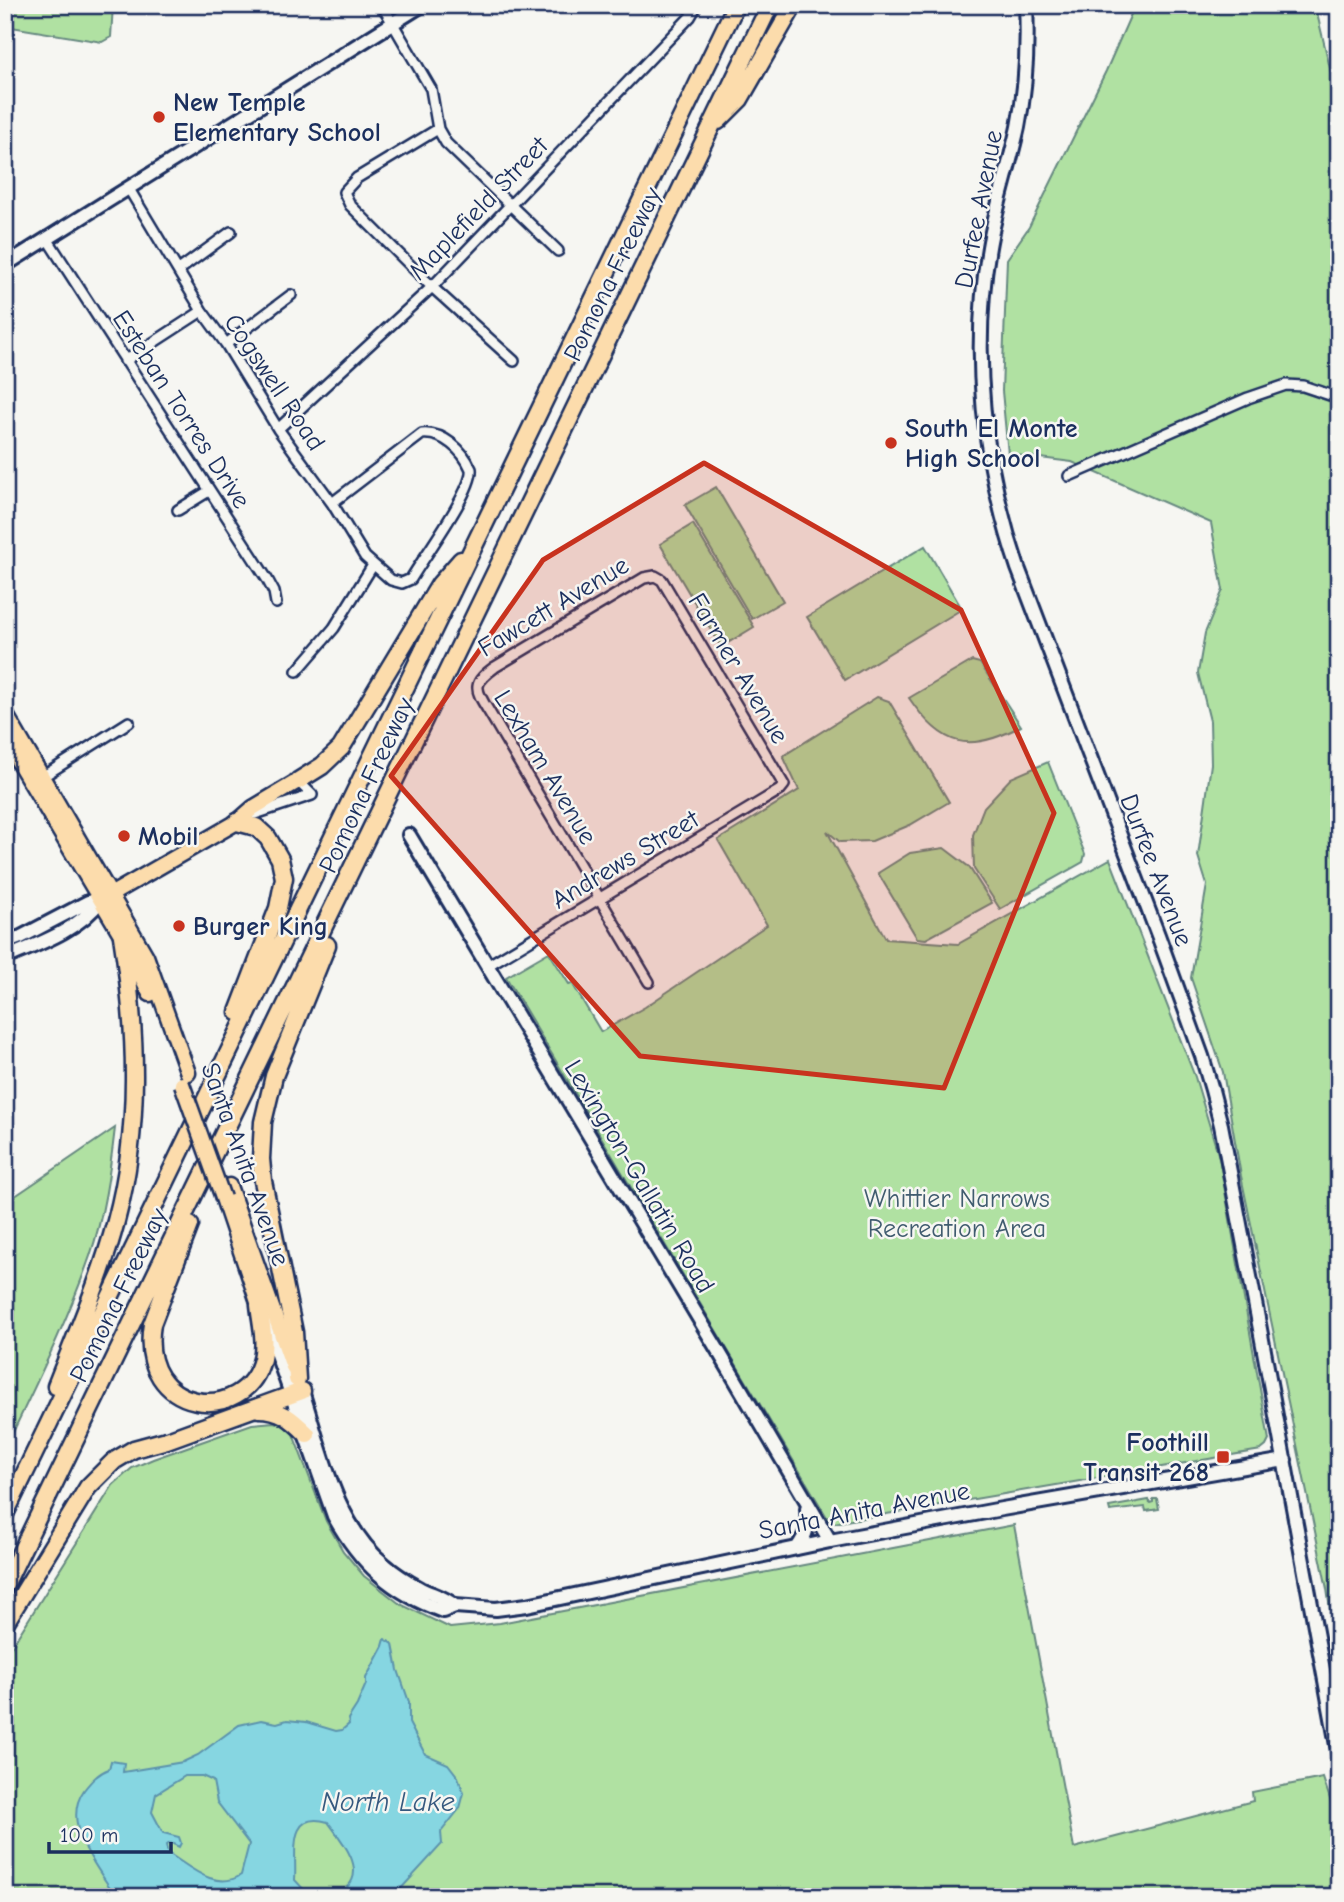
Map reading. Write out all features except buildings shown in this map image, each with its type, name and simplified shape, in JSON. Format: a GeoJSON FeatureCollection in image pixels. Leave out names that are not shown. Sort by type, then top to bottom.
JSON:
{"type":"FeatureCollection","features":[{"type":"Feature","properties":{"kind":"highway"},"geometry":{"type":"LineString","coordinates":[[678,127],[724,5]]}},
{"type":"Feature","properties":{"kind":"highway","name":"Pomona Freeway"},"geometry":{"type":"LineString","coordinates":[[5,1512],[474,545],[617,257],[736,5]]}},
{"type":"Feature","properties":{"kind":"highway","name":"Pomona Freeway"},"geometry":{"type":"LineString","coordinates":[[5,1585],[386,803],[426,714],[770,5]]}},
{"type":"Feature","properties":{"kind":"highway"},"geometry":{"type":"LineString","coordinates":[[709,130],[740,99],[794,5]]}},
{"type":"Feature","properties":{"kind":"highway"},"geometry":{"type":"LineString","coordinates":[[298,781],[322,766],[341,748],[440,584],[474,545]]}},
{"type":"Feature","properties":{"kind":"highway"},"geometry":{"type":"LineString","coordinates":[[5,1623],[88,1487],[105,1468],[134,1449],[253,1409],[297,1388],[294,1332],[263,1181],[263,1122],[267,1098],[286,1043],[386,803]]}},
{"type":"Feature","properties":{"kind":"highway"},"geometry":{"type":"LineString","coordinates":[[203,1106],[278,908],[284,878],[280,859],[268,838],[256,827],[237,822]]}},
{"type":"Feature","properties":{"kind":"highway"},"geometry":{"type":"LineString","coordinates":[[5,1512],[94,1290],[119,1208],[132,1125],[135,1076],[129,978],[122,936]]}},
{"type":"Feature","properties":{"kind":"highway"},"geometry":{"type":"LineString","coordinates":[[222,1137],[152,1324],[149,1341],[151,1359],[163,1384],[185,1397],[210,1402],[235,1396],[256,1374],[261,1362],[264,1346],[259,1305]]}},
{"type":"Feature","properties":{"kind":"highway"},"geometry":{"type":"LineString","coordinates":[[253,1409],[270,1409],[285,1414],[307,1434]]}},
{"type":"Feature","properties":{"kind":"main road"},"geometry":{"type":"LineString","coordinates":[[5,265],[422,5]]}},
{"type":"Feature","properties":{"kind":"main road","name":"Durfee Avenue"},"geometry":{"type":"LineString","coordinates":[[1026,5],[1026,71],[1018,128],[998,202],[984,289],[981,359],[985,430],[990,459],[1006,532],[1018,568],[1202,1056],[1223,1133],[1339,1756]]}},
{"type":"Feature","properties":{"kind":"main road","name":"Santa Anita Avenue"},"geometry":{"type":"LineString","coordinates":[[5,713],[106,898],[141,972],[185,1079]]}},
{"type":"Feature","properties":{"kind":"main road","name":"Santa Anita Avenue"},"geometry":{"type":"LineString","coordinates":[[5,739],[146,956],[185,1079],[334,1488],[354,1531],[366,1548],[401,1578],[446,1598],[455,1606]]}},
{"type":"Feature","properties":{"kind":"main road"},"geometry":{"type":"LineString","coordinates":[[5,943],[90,914],[106,898],[237,822],[253,808],[298,781]]}},
{"type":"Feature","properties":{"kind":"main road","name":"Lexington-Gallatin Road"},"geometry":{"type":"LineString","coordinates":[[409,835],[830,1541]]}},
{"type":"Feature","properties":{"kind":"main road"},"geometry":{"type":"LineString","coordinates":[[5,958],[51,937],[70,919]]}},
{"type":"Feature","properties":{"kind":"main road","name":"Santa Anita Avenue"},"geometry":{"type":"LineString","coordinates":[[226,1192],[259,1305],[297,1388],[307,1434],[334,1516],[346,1538],[362,1558],[396,1589],[417,1602],[443,1611],[455,1606],[496,1609],[512,1607],[830,1541],[1285,1460]]}},
{"type":"Feature","properties":{"kind":"main road"},"geometry":{"type":"LineString","coordinates":[[797,1548],[809,1524],[806,1501]]}},
{"type":"Feature","properties":{"kind":"street"},"geometry":{"type":"LineString","coordinates":[[382,5],[431,89],[438,129],[446,143],[558,251]]}},
{"type":"Feature","properties":{"kind":"street","name":"Maplefield Street"},"geometry":{"type":"LineString","coordinates":[[278,429],[432,287],[690,16],[697,5]]}},
{"type":"Feature","properties":{"kind":"street"},"geometry":{"type":"LineString","coordinates":[[438,129],[357,178],[344,192],[350,205],[432,287],[514,361]]}},
{"type":"Feature","properties":{"kind":"street","name":"Cogswell Road"},"geometry":{"type":"LineString","coordinates":[[129,190],[278,429],[332,503],[365,557],[391,580],[402,583],[411,579],[460,499],[472,474],[468,463],[448,441],[439,435],[422,433],[332,503]]}},
{"type":"Feature","properties":{"kind":"street"},"geometry":{"type":"LineString","coordinates":[[179,270],[231,232]]}},
{"type":"Feature","properties":{"kind":"street","name":"Esteban Torres Drive"},"geometry":{"type":"LineString","coordinates":[[48,240],[268,579],[276,603]]}},
{"type":"Feature","properties":{"kind":"street"},"geometry":{"type":"LineString","coordinates":[[226,344],[291,295]]}},
{"type":"Feature","properties":{"kind":"street"},"geometry":{"type":"LineString","coordinates":[[125,361],[202,311]]}},
{"type":"Feature","properties":{"kind":"street"},"geometry":{"type":"LineString","coordinates":[[1069,476],[1248,398],[1286,385],[1303,386],[1339,398]]}},
{"type":"Feature","properties":{"kind":"street"},"geometry":{"type":"LineString","coordinates":[[178,510],[209,491]]}},
{"type":"Feature","properties":{"kind":"street"},"geometry":{"type":"LineString","coordinates":[[298,671],[334,628],[373,565]]}},
{"type":"Feature","properties":{"kind":"street","name":"Fawcett Avenue"},"geometry":{"type":"LineString","coordinates":[[479,682],[484,675],[502,663],[644,578],[655,576]]}},
{"type":"Feature","properties":{"kind":"street","name":"Farmer Avenue"},"geometry":{"type":"LineString","coordinates":[[655,576],[662,580],[784,785]]}},
{"type":"Feature","properties":{"kind":"street","name":"Lexham Avenue"},"geometry":{"type":"LineString","coordinates":[[479,682],[477,693],[649,982]]}},
{"type":"Feature","properties":{"kind":"street"},"geometry":{"type":"LineString","coordinates":[[42,777],[129,722]]}},
{"type":"Feature","properties":{"kind":"street","name":"Andrews Street"},"geometry":{"type":"LineString","coordinates":[[487,966],[780,790],[784,785]]}},
{"type":"Feature","properties":{"kind":"highlighted area"},"geometry":{"type":"Polygon","coordinates":[[[704,463],[961,610],[1054,813],[944,1088],[640,1056],[391,776],[543,560],[704,463]]]}},
{"type":"Feature","properties":{"kind":"green space"},"geometry":{"type":"Polygon","coordinates":[[[5,5],[113,5],[111,37],[102,42],[5,26],[5,5]]]}},
{"type":"Feature","properties":{"kind":"green space"},"geometry":{"type":"Polygon","coordinates":[[[1135,5],[1315,5],[1339,106],[1339,1669],[1327,1589],[1241,1176],[1223,1072],[1191,978],[1207,885],[1198,856],[1211,764],[1210,721],[1198,673],[1205,633],[1223,590],[1211,523],[1072,462],[1008,454],[1002,391],[1007,259],[1029,227],[1106,71],[1135,5]]]}},
{"type":"Feature","properties":{"kind":"green space"},"geometry":{"type":"Polygon","coordinates":[[[716,487],[783,601],[752,619],[685,505],[716,487]]]}},
{"type":"Feature","properties":{"kind":"green space"},"geometry":{"type":"Polygon","coordinates":[[[693,524],[754,627],[721,647],[660,544],[693,524]]]}},
{"type":"Feature","properties":{"kind":"green space"},"geometry":{"type":"Polygon","coordinates":[[[925,546],[962,609],[845,680],[807,617],[925,546]]]}},
{"type":"Feature","properties":{"kind":"green space"},"geometry":{"type":"Polygon","coordinates":[[[972,661],[980,663],[1021,726],[986,740],[958,741],[933,727],[909,698],[972,661]]]}},
{"type":"Feature","properties":{"kind":"green space","name":"Whittier Narrows Recreation Area"},"geometry":{"type":"Polygon","coordinates":[[[877,697],[889,701],[949,802],[910,825],[872,841],[840,842],[827,831],[886,939],[958,944],[1110,859],[1195,1077],[1219,1157],[1269,1440],[1261,1450],[834,1523],[828,1519],[506,977],[549,952],[569,984],[572,983],[601,1032],[645,1007],[767,925],[718,840],[799,790],[783,756],[877,697]]]}},
{"type":"Feature","properties":{"kind":"green space"},"geometry":{"type":"Polygon","coordinates":[[[1048,762],[1085,854],[1083,862],[1000,909],[974,869],[973,835],[984,807],[1011,778],[1048,762]]]}},
{"type":"Feature","properties":{"kind":"green space"},"geometry":{"type":"Polygon","coordinates":[[[944,848],[969,867],[992,903],[926,939],[917,938],[878,873],[910,853],[944,848]]]}},
{"type":"Feature","properties":{"kind":"green space"},"geometry":{"type":"Polygon","coordinates":[[[115,1128],[103,1209],[90,1256],[61,1329],[5,1449],[5,1203],[115,1128]]]}},
{"type":"Feature","properties":{"kind":"green space"},"geometry":{"type":"Polygon","coordinates":[[[274,1422],[283,1425],[293,1434],[326,1521],[343,1551],[364,1576],[400,1604],[450,1628],[500,1623],[1014,1525],[1074,1848],[1253,1801],[1252,1792],[1323,1778],[1335,1814],[1339,1845],[1339,1897],[5,1897],[5,1657],[113,1485],[132,1468],[252,1424],[274,1422]]]}},
{"type":"Feature","properties":{"kind":"green space"},"geometry":{"type":"Polygon","coordinates":[[[1157,1499],[1159,1509],[1146,1511],[1145,1507],[1110,1511],[1109,1507],[1149,1500],[1150,1503],[1157,1499]]]}},
{"type":"Feature","properties":{"kind":"water","name":"North Lake"},"geometry":{"type":"Polygon","coordinates":[[[385,1639],[393,1644],[409,1702],[409,1723],[425,1754],[448,1764],[458,1777],[464,1793],[460,1808],[441,1832],[442,1844],[392,1897],[321,1897],[117,1897],[84,1845],[76,1817],[78,1803],[92,1780],[109,1769],[111,1761],[124,1763],[123,1772],[183,1762],[198,1755],[239,1725],[261,1720],[277,1723],[287,1720],[342,1730],[349,1724],[348,1719],[357,1705],[366,1678],[385,1639]],[[185,1776],[156,1794],[152,1812],[163,1833],[179,1837],[179,1847],[171,1843],[166,1845],[168,1853],[212,1879],[232,1879],[241,1875],[249,1844],[217,1802],[213,1781],[202,1776],[185,1776]],[[305,1822],[296,1837],[295,1880],[305,1891],[321,1897],[344,1889],[352,1880],[353,1862],[328,1822],[305,1822]]]}},
{"type":"Feature","properties":{"kind":"place","name":"New Temple Elementary School"},"geometry":{"type":"Point","coordinates":[159,117]}},
{"type":"Feature","properties":{"kind":"place","name":"South El Monte High School"},"geometry":{"type":"Point","coordinates":[891,443]}},
{"type":"Feature","properties":{"kind":"place","name":"Mobil"},"geometry":{"type":"Point","coordinates":[124,836]}},
{"type":"Feature","properties":{"kind":"place","name":"Burger King"},"geometry":{"type":"Point","coordinates":[179,926]}},
{"type":"Feature","properties":{"kind":"place","name":"Foothill Transit 268"},"geometry":{"type":"Point","coordinates":[1223,1457]}}]}
